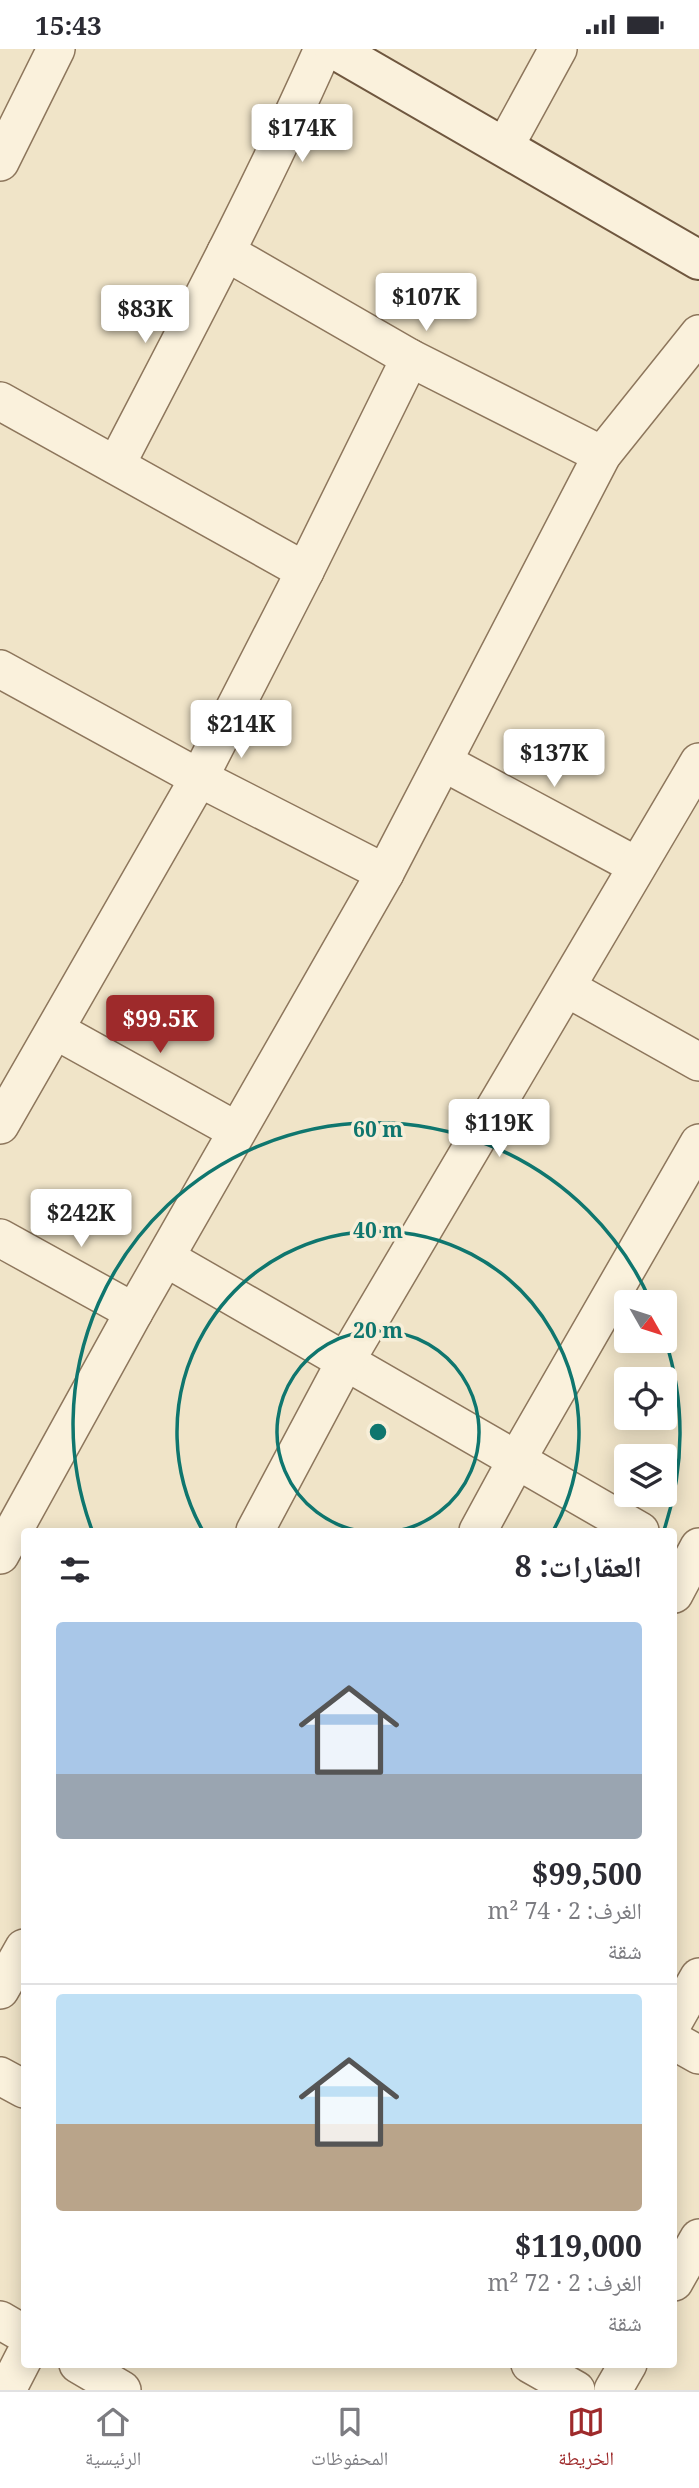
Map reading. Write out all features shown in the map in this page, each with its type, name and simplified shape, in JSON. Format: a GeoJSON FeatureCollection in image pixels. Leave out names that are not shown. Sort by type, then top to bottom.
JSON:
{"type":"FeatureCollection","features":[{"type":"Feature","properties":{"kind":"street"},"geometry":{"type":"LineString","coordinates":[[2,153],[56,49]]}},
{"type":"Feature","properties":{"kind":"street"},"geometry":{"type":"LineString","coordinates":[[116,465],[226,253],[323,49]]}},
{"type":"Feature","properties":{"kind":"street"},"geometry":{"type":"LineString","coordinates":[[334,49],[699,260]]}},
{"type":"Feature","properties":{"kind":"street"},"geometry":{"type":"LineString","coordinates":[[505,146],[558,49]]}},
{"type":"Feature","properties":{"kind":"street"},"geometry":{"type":"LineString","coordinates":[[226,253],[410,358],[602,455]]}},
{"type":"Feature","properties":{"kind":"street"},"geometry":{"type":"LineString","coordinates":[[0,1555],[134,1312],[385,873],[602,455],[699,334]]}},
{"type":"Feature","properties":{"kind":"street"},"geometry":{"type":"LineString","coordinates":[[0,1125],[199,778],[410,358]]}},
{"type":"Feature","properties":{"kind":"street"},"geometry":{"type":"LineString","coordinates":[[0,401],[305,571]]}},
{"type":"Feature","properties":{"kind":"street"},"geometry":{"type":"LineString","coordinates":[[0,669],[199,778],[385,873]]}},
{"type":"Feature","properties":{"kind":"street"},"geometry":{"type":"LineString","coordinates":[[443,762],[638,866]]}},
{"type":"Feature","properties":{"kind":"street"},"geometry":{"type":"LineString","coordinates":[[257,1528],[345,1363],[699,762]]}},
{"type":"Feature","properties":{"kind":"street"},"geometry":{"type":"LineString","coordinates":[[567,988],[699,1062]]}},
{"type":"Feature","properties":{"kind":"street"},"geometry":{"type":"LineString","coordinates":[[55,1030],[237,1131]]}},
{"type":"Feature","properties":{"kind":"street"},"geometry":{"type":"LineString","coordinates":[[480,1528],[699,1143]]}},
{"type":"Feature","properties":{"kind":"street"},"geometry":{"type":"LineString","coordinates":[[0,1238],[134,1312]]}},
{"type":"Feature","properties":{"kind":"street"},"geometry":{"type":"LineString","coordinates":[[166,1258],[635,1528]]}},
{"type":"Feature","properties":{"kind":"street"},"geometry":{"type":"LineString","coordinates":[[677,1587],[691,1555]]}},
{"type":"Feature","properties":{"kind":"street"},"geometry":{"type":"LineString","coordinates":[[0,1990],[21,1953]]}},
{"type":"Feature","properties":{"kind":"street"},"geometry":{"type":"LineString","coordinates":[[677,2016],[699,1977]]}},
{"type":"Feature","properties":{"kind":"street"},"geometry":{"type":"LineString","coordinates":[[677,2043],[699,2055]]}},
{"type":"Feature","properties":{"kind":"street"},"geometry":{"type":"LineString","coordinates":[[0,2076],[21,2087]]}},
{"type":"Feature","properties":{"kind":"street"},"geometry":{"type":"LineString","coordinates":[[684,2280],[699,2238]]}},
{"type":"Feature","properties":{"kind":"street"},"geometry":{"type":"LineString","coordinates":[[0,2320],[21,2332]]}},
{"type":"Feature","properties":{"kind":"street"},"geometry":{"type":"LineString","coordinates":[[7,2390],[21,2363]]}},
{"type":"Feature","properties":{"kind":"street"},"geometry":{"type":"LineString","coordinates":[[85,2368],[122,2390]]}},
{"type":"Feature","properties":{"kind":"street"},"geometry":{"type":"LineString","coordinates":[[537,2368],[576,2390]]}},
{"type":"Feature","properties":{"kind":"street"},"geometry":{"type":"LineString","coordinates":[[613,2390],[626,2368]]}}]}
